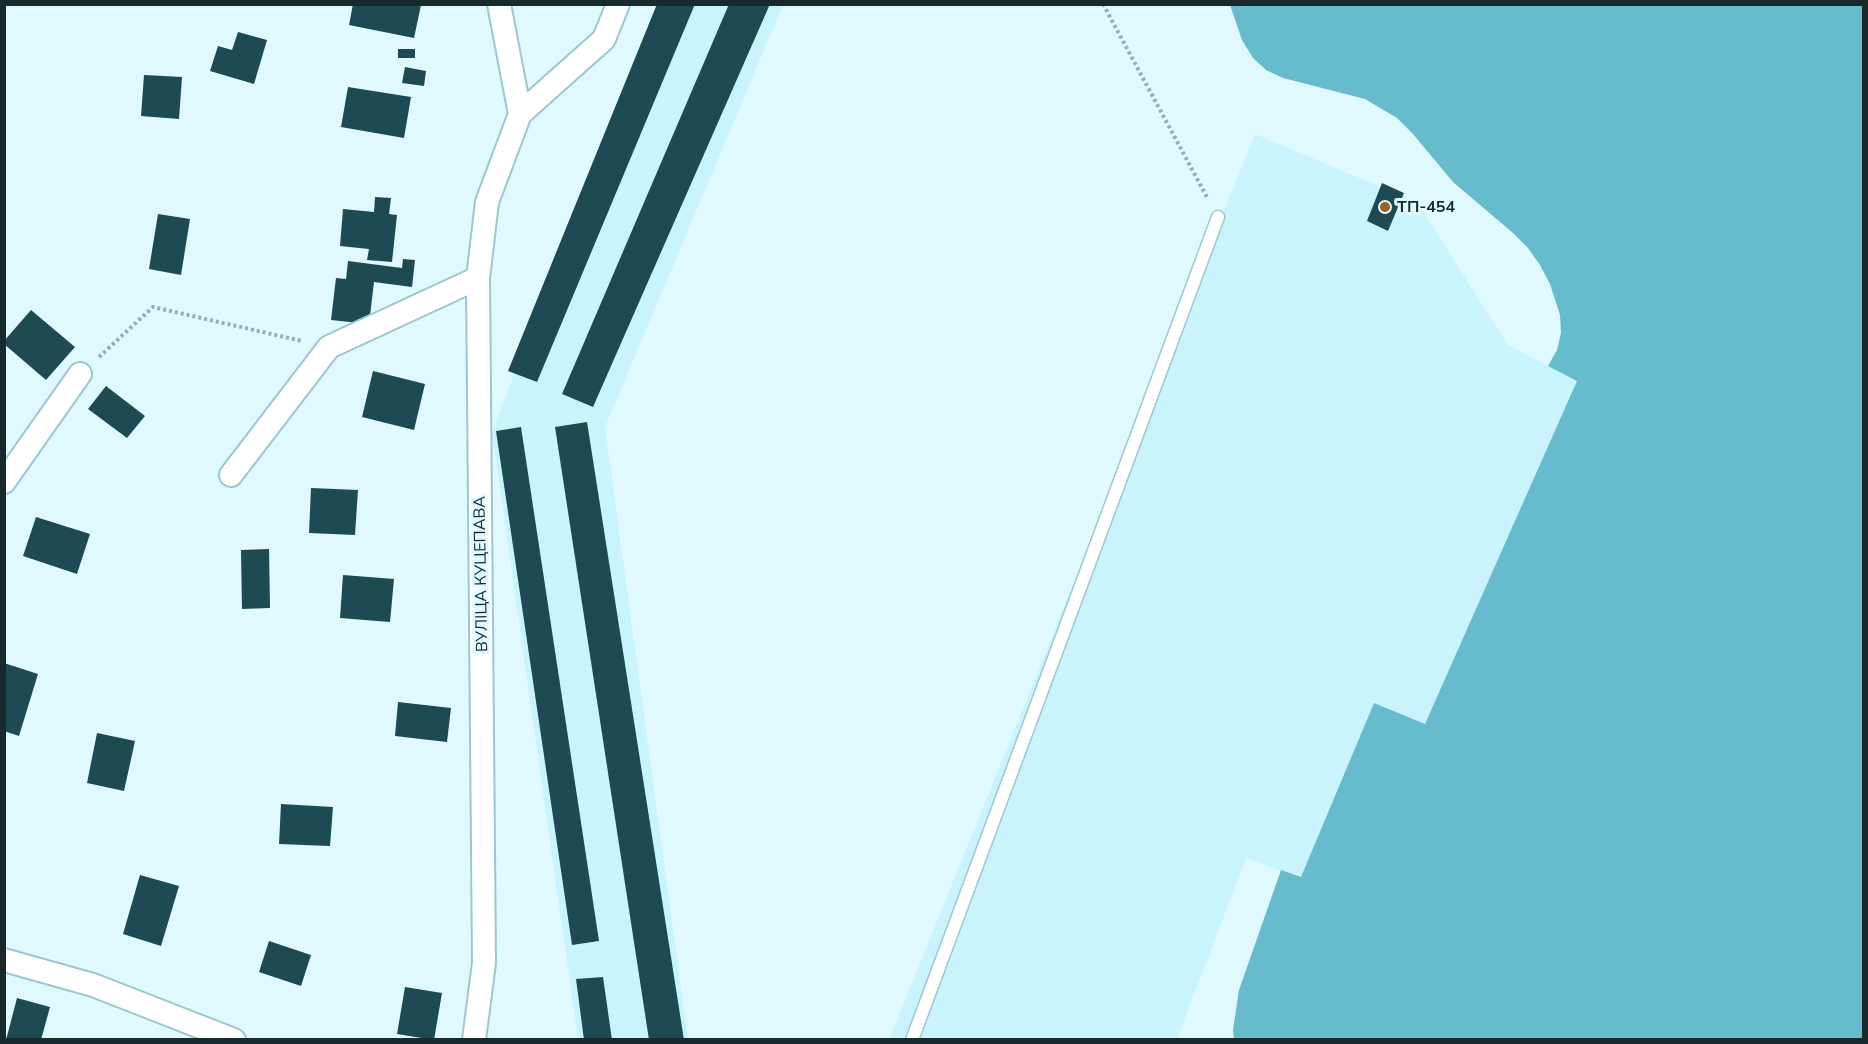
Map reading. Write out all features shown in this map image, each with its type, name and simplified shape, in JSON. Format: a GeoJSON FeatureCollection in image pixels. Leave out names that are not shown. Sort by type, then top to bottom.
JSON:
{"type":"FeatureCollection","features":[{"type":"Feature","properties":{"kind":"street"},"geometry":{"type":"LineString","coordinates":[[499,4],[520,114]]}},
{"type":"Feature","properties":{"kind":"street"},"geometry":{"type":"LineString","coordinates":[[520,114],[604,39],[618,4]]}},
{"type":"Feature","properties":{"kind":"street","name":"ВУЛІЦА КУЦЕПАВА"},"geometry":{"type":"LineString","coordinates":[[474,1040],[484,963],[478,278],[487,202],[520,114]]}},
{"type":"Feature","properties":{"kind":"street"},"geometry":{"type":"LineString","coordinates":[[231,475],[329,347],[478,278]]}},
{"type":"Feature","properties":{"kind":"street"},"geometry":{"type":"LineString","coordinates":[[4,482],[80,374]]}},
{"type":"Feature","properties":{"kind":"street"},"geometry":{"type":"LineString","coordinates":[[4,960],[93,985],[234,1040]]}},
{"type":"Feature","properties":{"kind":"lane"},"geometry":{"type":"LineString","coordinates":[[912,1040],[1218,217]]}},
{"type":"Feature","properties":{"kind":"path"},"geometry":{"type":"LineString","coordinates":[[1103,4],[1218,217]]}},
{"type":"Feature","properties":{"kind":"path"},"geometry":{"type":"LineString","coordinates":[[80,374],[153,307],[329,347]]}},
{"type":"Feature","properties":{"kind":"shaded area"},"geometry":{"type":"Polygon","coordinates":[[[657,5],[783,5],[605,427],[688,1039],[578,1039],[492,432],[657,5]]]}},
{"type":"Feature","properties":{"kind":"shaded area"},"geometry":{"type":"Polygon","coordinates":[[[1255,134],[1417,202],[1508,345],[1578,381],[1425,725],[1374,704],[1301,878],[1246,858],[1177,1039],[889,1040],[1255,134]]]}},
{"type":"Feature","properties":{"kind":"water"},"geometry":{"type":"Polygon","coordinates":[[[1230,5],[1863,5],[1863,1039],[1234,1039],[1233,1030],[1239,990],[1281,870],[1301,877],[1374,703],[1425,724],[1577,381],[1548,366],[1557,350],[1561,333],[1560,315],[1550,284],[1528,248],[1453,182],[1397,118],[1365,99],[1283,78],[1266,70],[1253,58],[1242,40],[1230,5]]]}},
{"type":"Feature","properties":{"kind":"building"},"geometry":{"type":"Polygon","coordinates":[[[353,4],[421,5],[414,38],[349,25],[353,4]]]}},
{"type":"Feature","properties":{"kind":"building"},"geometry":{"type":"Polygon","coordinates":[[[657,4],[695,4],[537,382],[508,371],[657,4]]]}},
{"type":"Feature","properties":{"kind":"building"},"geometry":{"type":"Polygon","coordinates":[[[729,4],[770,4],[593,407],[562,394],[729,4]]]}},
{"type":"Feature","properties":{"kind":"building"},"geometry":{"type":"Polygon","coordinates":[[[238,32],[267,40],[254,84],[210,71],[218,46],[232,50],[238,32]]]}},
{"type":"Feature","properties":{"kind":"building"},"geometry":{"type":"Polygon","coordinates":[[[398,49],[415,49],[415,58],[398,58],[398,49]]]}},
{"type":"Feature","properties":{"kind":"building"},"geometry":{"type":"Polygon","coordinates":[[[405,67],[426,71],[424,86],[402,83],[405,67]]]}},
{"type":"Feature","properties":{"kind":"building"},"geometry":{"type":"Polygon","coordinates":[[[144,75],[182,77],[179,119],[141,116],[144,75]]]}},
{"type":"Feature","properties":{"kind":"building"},"geometry":{"type":"Polygon","coordinates":[[[348,87],[411,97],[404,138],[341,127],[348,87]]]}},
{"type":"Feature","properties":{"kind":"building","name":"ТП-454"},"geometry":{"type":"Polygon","coordinates":[[[1382,183],[1404,193],[1388,231],[1367,221],[1382,183]]]}},
{"type":"Feature","properties":{"kind":"building"},"geometry":{"type":"Polygon","coordinates":[[[375,197],[391,198],[389,214],[397,215],[392,262],[367,260],[369,249],[340,246],[343,209],[374,212],[375,197]]]}},
{"type":"Feature","properties":{"kind":"building"},"geometry":{"type":"Polygon","coordinates":[[[158,214],[190,219],[181,275],[149,269],[158,214]]]}},
{"type":"Feature","properties":{"kind":"building"},"geometry":{"type":"Polygon","coordinates":[[[403,259],[415,260],[412,287],[374,282],[369,324],[331,320],[336,278],[346,279],[348,261],[402,268],[403,259]]]}},
{"type":"Feature","properties":{"kind":"building"},"geometry":{"type":"Polygon","coordinates":[[[31,310],[75,347],[46,380],[4,344],[4,341],[31,310]]]}},
{"type":"Feature","properties":{"kind":"building"},"geometry":{"type":"Polygon","coordinates":[[[373,371],[425,384],[414,430],[362,417],[373,371]]]}},
{"type":"Feature","properties":{"kind":"building"},"geometry":{"type":"Polygon","coordinates":[[[106,386],[145,416],[127,438],[88,409],[106,386]]]}},
{"type":"Feature","properties":{"kind":"building"},"geometry":{"type":"Polygon","coordinates":[[[587,422],[684,1040],[649,1040],[555,427],[587,422]]]}},
{"type":"Feature","properties":{"kind":"building"},"geometry":{"type":"Polygon","coordinates":[[[521,427],[599,941],[572,945],[496,431],[521,427]]]}},
{"type":"Feature","properties":{"kind":"building"},"geometry":{"type":"Polygon","coordinates":[[[311,488],[358,490],[355,535],[309,533],[311,488]]]}},
{"type":"Feature","properties":{"kind":"building"},"geometry":{"type":"Polygon","coordinates":[[[36,517],[90,534],[77,574],[23,556],[36,517]]]}},
{"type":"Feature","properties":{"kind":"building"},"geometry":{"type":"Polygon","coordinates":[[[269,549],[270,608],[242,609],[241,550],[269,549]]]}},
{"type":"Feature","properties":{"kind":"building"},"geometry":{"type":"Polygon","coordinates":[[[343,575],[394,579],[390,622],[340,618],[343,575]]]}},
{"type":"Feature","properties":{"kind":"building"},"geometry":{"type":"Polygon","coordinates":[[[4,663],[38,674],[19,736],[4,731],[4,663]]]}},
{"type":"Feature","properties":{"kind":"building"},"geometry":{"type":"Polygon","coordinates":[[[398,702],[451,708],[447,742],[395,736],[398,702]]]}},
{"type":"Feature","properties":{"kind":"building"},"geometry":{"type":"Polygon","coordinates":[[[97,733],[135,741],[124,791],[87,783],[97,733]]]}},
{"type":"Feature","properties":{"kind":"building"},"geometry":{"type":"Polygon","coordinates":[[[281,804],[333,807],[330,846],[279,844],[281,804]]]}},
{"type":"Feature","properties":{"kind":"building"},"geometry":{"type":"Polygon","coordinates":[[[140,875],[179,886],[161,946],[123,934],[140,875]]]}},
{"type":"Feature","properties":{"kind":"building"},"geometry":{"type":"Polygon","coordinates":[[[269,941],[311,955],[301,986],[259,972],[269,941]]]}},
{"type":"Feature","properties":{"kind":"building"},"geometry":{"type":"Polygon","coordinates":[[[603,977],[612,1040],[584,1040],[576,979],[603,977]]]}},
{"type":"Feature","properties":{"kind":"building"},"geometry":{"type":"Polygon","coordinates":[[[405,987],[442,993],[434,1040],[397,1034],[405,987]]]}},
{"type":"Feature","properties":{"kind":"building"},"geometry":{"type":"Polygon","coordinates":[[[17,998],[50,1007],[41,1040],[6,1040],[17,998]]]}},
{"type":"Feature","properties":{"kind":"place","name":"ТП-454"},"geometry":{"type":"Point","coordinates":[1385,207]}}]}
